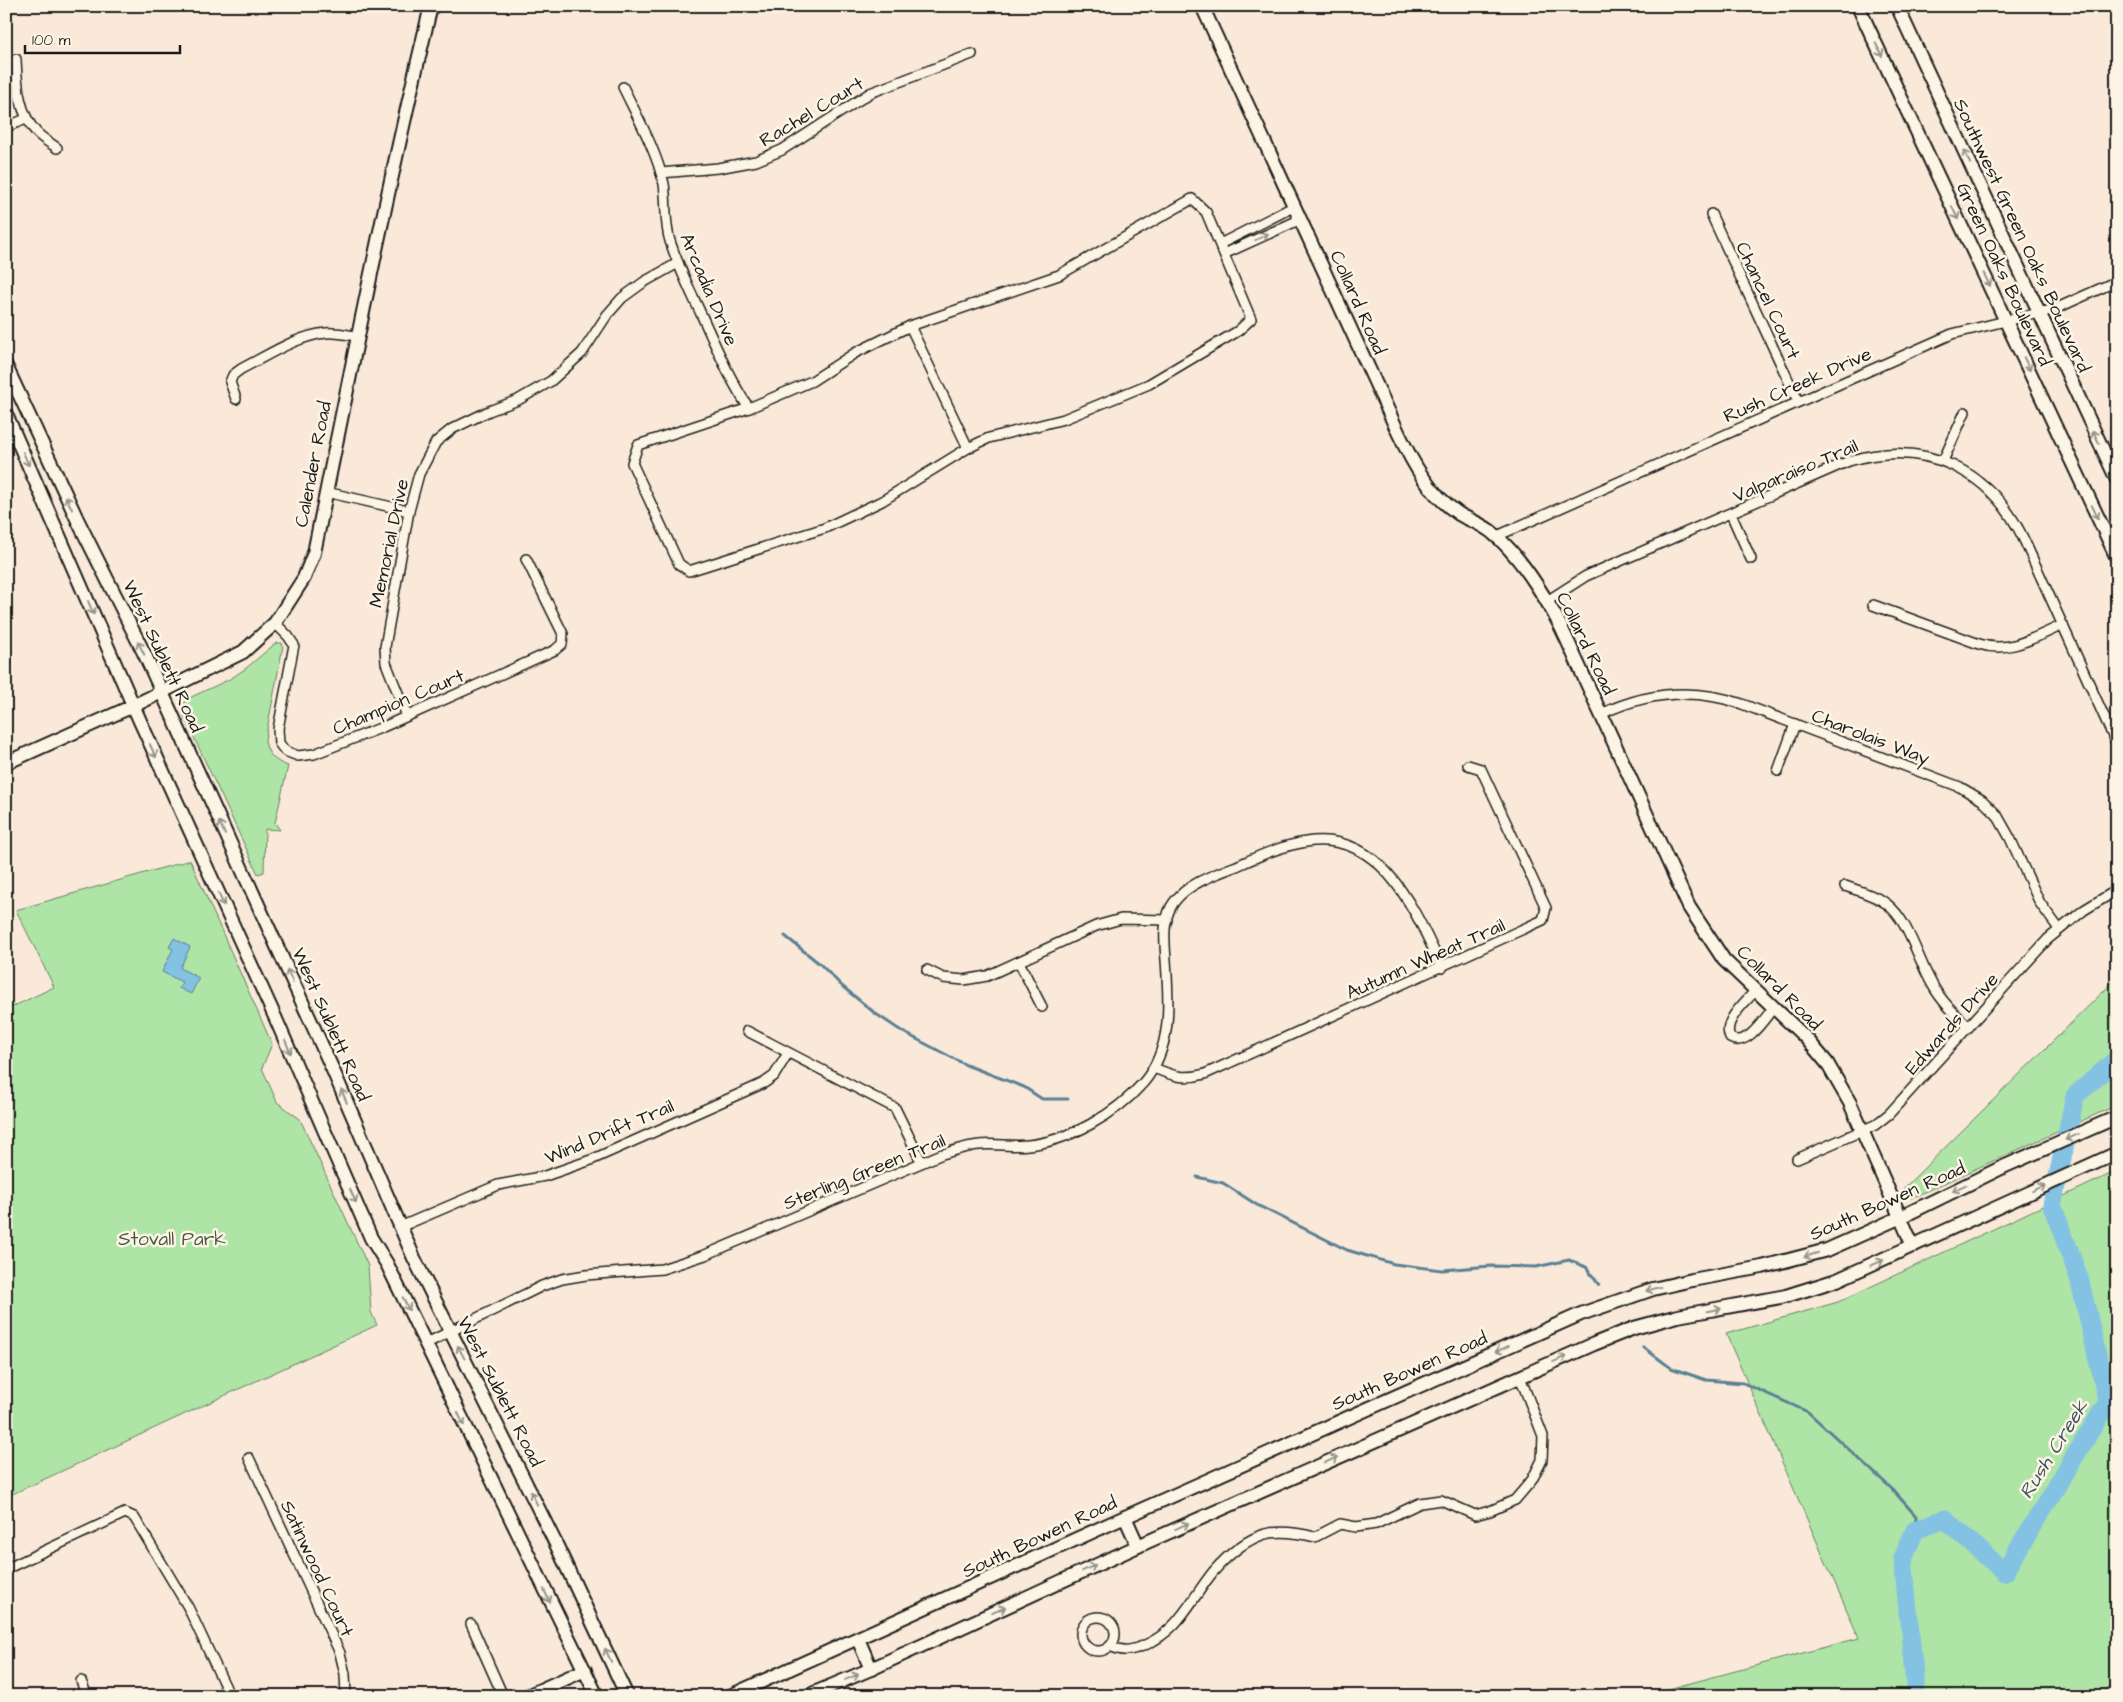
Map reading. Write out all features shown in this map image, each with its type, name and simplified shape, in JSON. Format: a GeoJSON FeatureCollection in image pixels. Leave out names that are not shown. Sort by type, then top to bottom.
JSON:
{"type":"FeatureCollection","features":[{"type":"Feature","properties":{"kind":"main road","name":"Calender Road"},"geometry":{"type":"LineString","coordinates":[[6,764],[134,706],[243,652],[275,623],[304,578],[314,553],[400,132],[431,6]]}},
{"type":"Feature","properties":{"kind":"main road","name":"Collard Road"},"geometry":{"type":"LineString","coordinates":[[1202,6],[1398,432],[1423,480],[1452,509],[1497,536],[1547,601],[1568,642],[1689,907],[1724,960],[1806,1038],[1827,1063],[1843,1089],[1913,1246]]}},
{"type":"Feature","properties":{"kind":"main road","name":"Green Oaks Boulevard"},"geometry":{"type":"LineString","coordinates":[[1858,6],[2117,558]]}},
{"type":"Feature","properties":{"kind":"main road","name":"Southwest Green Oaks Boulevard"},"geometry":{"type":"LineString","coordinates":[[1896,6],[2117,480]]}},
{"type":"Feature","properties":{"kind":"main road","name":"West Sublett Road"},"geometry":{"type":"LineString","coordinates":[[6,366],[78,521],[135,634],[334,1073],[400,1226],[628,1694]]}},
{"type":"Feature","properties":{"kind":"main road"},"geometry":{"type":"LineString","coordinates":[[6,414],[134,706],[275,1017],[371,1238],[387,1264],[597,1696]]}},
{"type":"Feature","properties":{"kind":"main road","name":"South Bowen Road"},"geometry":{"type":"LineString","coordinates":[[730,1696],[1125,1517],[1606,1304],[1683,1282],[1762,1267],[1806,1256],[1848,1241],[2003,1167],[2117,1117]]}},
{"type":"Feature","properties":{"kind":"main road"},"geometry":{"type":"LineString","coordinates":[[806,1696],[871,1669],[1138,1546],[1634,1328],[1678,1316],[1786,1296],[1857,1272],[2117,1153]]}},
{"type":"Feature","properties":{"kind":"main road"},"geometry":{"type":"LineString","coordinates":[[1125,1517],[1138,1546]]}},
{"type":"Feature","properties":{"kind":"main road"},"geometry":{"type":"LineString","coordinates":[[858,1639],[871,1669]]}},
{"type":"Feature","properties":{"kind":"main road"},"geometry":{"type":"LineString","coordinates":[[527,1696],[585,1670]]}},
{"type":"Feature","properties":{"kind":"street","name":"Rachel Court"},"geometry":{"type":"LineString","coordinates":[[661,173],[718,168],[756,161],[782,150],[870,93],[972,54]]}},
{"type":"Feature","properties":{"kind":"street"},"geometry":{"type":"LineString","coordinates":[[16,59],[16,83],[26,119],[38,135],[56,148]]}},
{"type":"Feature","properties":{"kind":"street","name":"Arcadia Drive"},"geometry":{"type":"LineString","coordinates":[[623,86],[647,135],[661,173],[664,187],[664,212],[669,238],[678,263],[723,363],[736,389],[749,408]]}},
{"type":"Feature","properties":{"kind":"street"},"geometry":{"type":"LineString","coordinates":[[6,127],[26,119]]}},
{"type":"Feature","properties":{"kind":"street"},"geometry":{"type":"LineString","coordinates":[[1192,199],[1206,212],[1220,244],[1251,319],[1238,331],[1149,384],[1064,419],[988,438],[968,448],[882,501],[825,528],[689,571],[680,564],[632,463],[638,445],[749,408],[812,381],[855,353],[910,326],[1059,275],[1192,199]]}},
{"type":"Feature","properties":{"kind":"street"},"geometry":{"type":"LineString","coordinates":[[1220,244],[1294,206]]}},
{"type":"Feature","properties":{"kind":"street","name":"Chancel Court"},"geometry":{"type":"LineString","coordinates":[[1711,214],[1798,401]]}},
{"type":"Feature","properties":{"kind":"street"},"geometry":{"type":"LineString","coordinates":[[1224,254],[1301,219]]}},
{"type":"Feature","properties":{"kind":"street","name":"Memorial Drive"},"geometry":{"type":"LineString","coordinates":[[407,716],[386,663],[385,647],[409,511],[419,474],[436,442],[452,429],[489,411],[518,400],[551,381],[582,353],[607,315],[622,298],[644,282],[678,263]]}},
{"type":"Feature","properties":{"kind":"street","name":"Rush Creek Drive"},"geometry":{"type":"LineString","coordinates":[[1497,536],[1952,334],[2064,305],[2117,281]]}},
{"type":"Feature","properties":{"kind":"street"},"geometry":{"type":"LineString","coordinates":[[910,326],[968,448]]}},
{"type":"Feature","properties":{"kind":"street"},"geometry":{"type":"LineString","coordinates":[[236,399],[230,382],[240,369],[313,336],[327,333],[357,336]]}},
{"type":"Feature","properties":{"kind":"street"},"geometry":{"type":"LineString","coordinates":[[1943,461],[1965,412]]}},
{"type":"Feature","properties":{"kind":"street","name":"Valparaiso Trail"},"geometry":{"type":"LineString","coordinates":[[1547,601],[1586,576],[1839,465],[1860,458],[1885,454],[1908,454],[1943,461],[1973,477],[2003,504],[2019,529],[2117,745]]}},
{"type":"Feature","properties":{"kind":"street"},"geometry":{"type":"LineString","coordinates":[[326,492],[409,511]]}},
{"type":"Feature","properties":{"kind":"street"},"geometry":{"type":"LineString","coordinates":[[1731,514],[1751,559]]}},
{"type":"Feature","properties":{"kind":"street","name":"Champion Court"},"geometry":{"type":"LineString","coordinates":[[275,623],[294,645],[278,729],[278,743],[285,751],[298,756],[314,754],[407,716],[555,650],[562,644],[563,634],[526,558]]}},
{"type":"Feature","properties":{"kind":"street"},"geometry":{"type":"LineString","coordinates":[[1873,605],[1979,644],[1996,648],[2010,647],[2063,625]]}},
{"type":"Feature","properties":{"kind":"street","name":"Charolais Way"},"geometry":{"type":"LineString","coordinates":[[1601,714],[1642,698],[1665,694],[1690,693],[1730,700],[1960,787],[1982,800],[1997,815],[2010,838],[2040,903],[2059,929]]}},
{"type":"Feature","properties":{"kind":"street"},"geometry":{"type":"LineString","coordinates":[[1778,770],[1794,724]]}},
{"type":"Feature","properties":{"kind":"street","name":"Autumn Wheat Trail"},"geometry":{"type":"LineString","coordinates":[[1154,1068],[1172,1076],[1190,1078],[1205,1074],[1537,925],[1543,920],[1546,908],[1481,769],[1468,765]]}},
{"type":"Feature","properties":{"kind":"street","name":"Sterling Green Trail"},"geometry":{"type":"LineString","coordinates":[[425,1344],[542,1286],[586,1275],[662,1269],[705,1255],[922,1161],[979,1144],[1028,1146],[1060,1139],[1110,1113],[1143,1083],[1154,1068],[1164,1042],[1169,1016],[1165,936],[1168,915],[1176,900],[1208,877],[1284,847],[1307,842],[1327,841],[1345,844],[1380,865],[1392,876],[1416,915],[1442,968]]}},
{"type":"Feature","properties":{"kind":"street"},"geometry":{"type":"LineString","coordinates":[[1845,886],[1882,901],[1894,911],[1938,994],[1969,1027]]}},
{"type":"Feature","properties":{"kind":"street","name":"Edwards Drive"},"geometry":{"type":"LineString","coordinates":[[1797,1159],[1875,1125],[1896,1109],[2059,929],[2084,910],[2117,890]]}},
{"type":"Feature","properties":{"kind":"street"},"geometry":{"type":"LineString","coordinates":[[927,970],[944,978],[964,980],[987,976],[1096,926],[1121,919],[1167,920]]}},
{"type":"Feature","properties":{"kind":"street"},"geometry":{"type":"LineString","coordinates":[[1019,962],[1042,1007]]}},
{"type":"Feature","properties":{"kind":"street"},"geometry":{"type":"LineString","coordinates":[[1755,991],[1729,1022],[1728,1031],[1730,1038],[1736,1041],[1744,1039],[1774,1007]]}},
{"type":"Feature","properties":{"kind":"street"},"geometry":{"type":"LineString","coordinates":[[747,1031],[895,1108],[922,1161]]}},
{"type":"Feature","properties":{"kind":"street","name":"Wind Drift Trail"},"geometry":{"type":"LineString","coordinates":[[400,1226],[498,1185],[545,1176],[591,1160],[764,1084],[774,1076],[788,1052]]}},
{"type":"Feature","properties":{"kind":"street"},"geometry":{"type":"LineString","coordinates":[[1110,1646],[1121,1651],[1132,1651],[1158,1639],[1184,1615],[1221,1564],[1240,1547],[1265,1534],[1294,1532],[1315,1537],[1340,1524],[1356,1527],[1376,1524],[1420,1503],[1441,1500],[1475,1515],[1490,1511],[1515,1500],[1532,1480],[1542,1460],[1543,1436],[1520,1377]]}},
{"type":"Feature","properties":{"kind":"street","name":"Satinwood Court"},"geometry":{"type":"LineString","coordinates":[[249,1458],[340,1653],[345,1674],[346,1696]]}},
{"type":"Feature","properties":{"kind":"street"},"geometry":{"type":"LineString","coordinates":[[6,1569],[125,1513],[134,1517],[188,1606],[226,1688],[227,1696]]}},
{"type":"Feature","properties":{"kind":"street"},"geometry":{"type":"LineString","coordinates":[[471,1624],[503,1696]]}},
{"type":"Feature","properties":{"kind":"street"},"geometry":{"type":"LineString","coordinates":[[81,1681],[88,1696]]}},
{"type":"Feature","properties":{"kind":"green space"},"geometry":{"type":"Polygon","coordinates":[[[276,643],[282,643],[283,646],[265,740],[267,749],[272,756],[288,766],[275,823],[280,830],[265,829],[264,872],[258,874],[183,714],[183,706],[187,699],[230,679],[245,669],[276,643]]]}},
{"type":"Feature","properties":{"kind":"green space","name":"Stovall Park"},"geometry":{"type":"Polygon","coordinates":[[[190,860],[272,1044],[262,1068],[277,1102],[300,1119],[368,1266],[371,1312],[377,1325],[6,1497],[6,1010],[54,987],[16,910],[190,860]]]}},
{"type":"Feature","properties":{"kind":"green space"},"geometry":{"type":"Polygon","coordinates":[[[2117,978],[2117,1105],[1911,1198],[1904,1188],[2117,978]]]}},
{"type":"Feature","properties":{"kind":"green space"},"geometry":{"type":"Polygon","coordinates":[[[2117,1171],[2117,1681],[2097,1696],[1642,1696],[1859,1638],[1726,1334],[1838,1302],[2117,1171]]]}},
{"type":"Feature","properties":{"kind":"water"},"geometry":{"type":"Polygon","coordinates":[[[174,938],[190,947],[180,968],[199,978],[191,994],[179,988],[182,982],[162,972],[173,949],[169,947],[174,938]]]}},
{"type":"Feature","properties":{"kind":"waterway"},"geometry":{"type":"LineString","coordinates":[[785,936],[820,964],[843,987],[876,1014],[903,1032],[966,1065],[1024,1087],[1042,1099],[1068,1099]]}},
{"type":"Feature","properties":{"kind":"waterway","name":"Rush Creek"},"geometry":{"type":"LineString","coordinates":[[1916,1696],[1903,1558],[1915,1530],[1945,1519],[2004,1572],[2108,1402],[2079,1278],[2052,1205],[2075,1096],[2117,1059]]}},
{"type":"Feature","properties":{"kind":"waterway"},"geometry":{"type":"LineString","coordinates":[[1197,1177],[1223,1183],[1257,1205],[1347,1250],[1394,1264],[1442,1270],[1491,1266],[1536,1267],[1569,1260],[1586,1267],[1599,1285]]}},
{"type":"Feature","properties":{"kind":"waterway"},"geometry":{"type":"LineString","coordinates":[[1643,1347],[1671,1368],[1706,1380],[1743,1383],[1808,1412],[1892,1489],[1916,1516],[1915,1530]]}}]}
